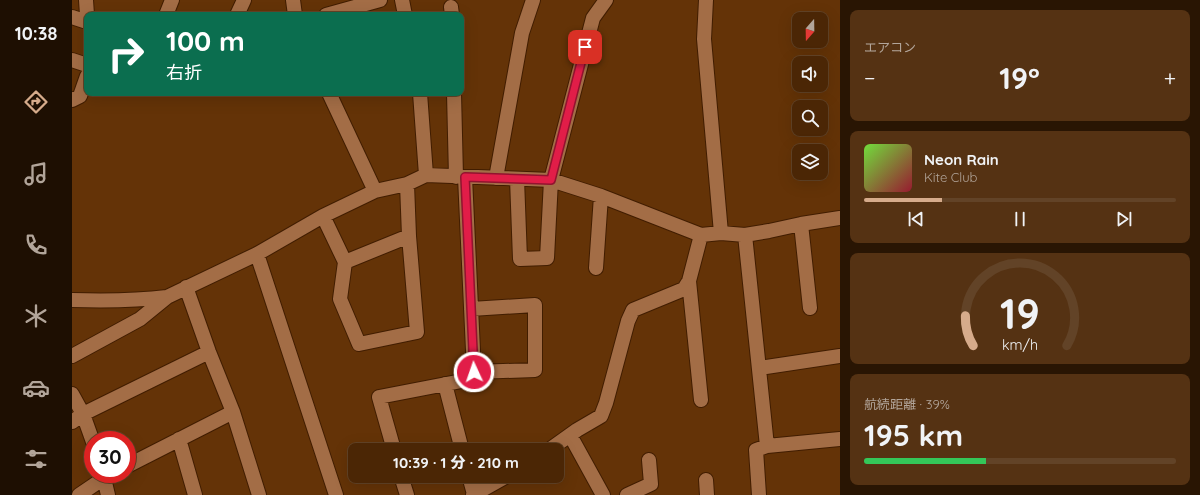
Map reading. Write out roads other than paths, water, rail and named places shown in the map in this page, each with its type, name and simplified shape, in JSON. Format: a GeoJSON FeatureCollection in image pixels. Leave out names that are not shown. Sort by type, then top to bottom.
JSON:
{"type":"FeatureCollection","features":[{"type":"Feature","properties":{"kind":"street"},"geometry":{"type":"LineString","coordinates":[[86,0],[87,12]]}},
{"type":"Feature","properties":{"kind":"street"},"geometry":{"type":"LineString","coordinates":[[167,12],[172,0]]}},
{"type":"Feature","properties":{"kind":"street"},"geometry":{"type":"LineString","coordinates":[[238,12],[244,0]]}},
{"type":"Feature","properties":{"kind":"street"},"geometry":{"type":"LineString","coordinates":[[293,0],[295,12]]}},
{"type":"Feature","properties":{"kind":"street"},"geometry":{"type":"LineString","coordinates":[[333,12],[352,4],[380,0]]}},
{"type":"Feature","properties":{"kind":"street"},"geometry":{"type":"LineString","coordinates":[[402,0],[404,12]]}},
{"type":"Feature","properties":{"kind":"street"},"geometry":{"type":"LineString","coordinates":[[496,178],[522,33],[533,0]]}},
{"type":"Feature","properties":{"kind":"street"},"geometry":{"type":"LineString","coordinates":[[517,178],[520,259],[547,258],[551,180],[593,18],[606,0]]}},
{"type":"Feature","properties":{"kind":"street"},"geometry":{"type":"LineString","coordinates":[[706,0],[704,39],[721,233]]}},
{"type":"Feature","properties":{"kind":"street"},"geometry":{"type":"LineString","coordinates":[[72,17],[84,21]]}},
{"type":"Feature","properties":{"kind":"street"},"geometry":{"type":"LineString","coordinates":[[72,60],[84,64]]}},
{"type":"Feature","properties":{"kind":"street"},"geometry":{"type":"LineString","coordinates":[[72,100],[80,96],[84,85]]}},
{"type":"Feature","properties":{"kind":"street"},"geometry":{"type":"LineString","coordinates":[[330,96],[375,191]]}},
{"type":"Feature","properties":{"kind":"street"},"geometry":{"type":"LineString","coordinates":[[420,96],[426,175]]}},
{"type":"Feature","properties":{"kind":"street"},"geometry":{"type":"LineString","coordinates":[[392,443],[379,397],[472,379],[474,372],[471,309],[454,96]]}},
{"type":"Feature","properties":{"kind":"street"},"geometry":{"type":"LineString","coordinates":[[72,356],[140,320],[167,297],[257,254],[323,216],[375,191],[407,184],[426,175],[551,180],[601,196],[701,235],[721,233],[745,235],[769,232],[802,224],[840,218]]}},
{"type":"Feature","properties":{"kind":"street"},"geometry":{"type":"LineString","coordinates":[[323,216],[345,262],[340,299],[359,344],[417,332],[409,236],[407,184]]}},
{"type":"Feature","properties":{"kind":"street"},"geometry":{"type":"LineString","coordinates":[[596,268],[601,196]]}},
{"type":"Feature","properties":{"kind":"street"},"geometry":{"type":"LineString","coordinates":[[802,224],[810,308]]}},
{"type":"Feature","properties":{"kind":"street"},"geometry":{"type":"LineString","coordinates":[[559,443],[600,416],[606,403],[628,321],[633,310],[684,289],[689,280],[701,235]]}},
{"type":"Feature","properties":{"kind":"street"},"geometry":{"type":"LineString","coordinates":[[745,235],[767,446]]}},
{"type":"Feature","properties":{"kind":"street"},"geometry":{"type":"LineString","coordinates":[[345,262],[409,236]]}},
{"type":"Feature","properties":{"kind":"street"},"geometry":{"type":"LineString","coordinates":[[257,254],[336,495]]}},
{"type":"Feature","properties":{"kind":"street"},"geometry":{"type":"LineString","coordinates":[[689,280],[701,400]]}},
{"type":"Feature","properties":{"kind":"street"},"geometry":{"type":"LineString","coordinates":[[186,288],[233,412],[259,495]]}},
{"type":"Feature","properties":{"kind":"street"},"geometry":{"type":"LineString","coordinates":[[72,300],[137,301],[167,297]]}},
{"type":"Feature","properties":{"kind":"street"},"geometry":{"type":"LineString","coordinates":[[471,309],[535,306],[535,370],[474,372]]}},
{"type":"Feature","properties":{"kind":"street"},"geometry":{"type":"LineString","coordinates":[[72,422],[83,414],[209,352]]}},
{"type":"Feature","properties":{"kind":"street"},"geometry":{"type":"LineString","coordinates":[[759,368],[840,356]]}},
{"type":"Feature","properties":{"kind":"street"},"geometry":{"type":"LineString","coordinates":[[445,384],[460,443]]}},
{"type":"Feature","properties":{"kind":"street"},"geometry":{"type":"LineString","coordinates":[[72,394],[83,414],[89,431]]}},
{"type":"Feature","properties":{"kind":"street"},"geometry":{"type":"LineString","coordinates":[[136,461],[233,412]]}},
{"type":"Feature","properties":{"kind":"street"},"geometry":{"type":"LineString","coordinates":[[570,435],[603,495]]}},
{"type":"Feature","properties":{"kind":"street"},"geometry":{"type":"LineString","coordinates":[[179,439],[195,495]]}},
{"type":"Feature","properties":{"kind":"street"},"geometry":{"type":"LineString","coordinates":[[759,495],[756,450],[767,446],[840,439]]}},
{"type":"Feature","properties":{"kind":"street"},"geometry":{"type":"LineString","coordinates":[[627,495],[651,484],[649,460]]}},
{"type":"Feature","properties":{"kind":"street"},"geometry":{"type":"LineString","coordinates":[[706,480],[707,495]]}},
{"type":"Feature","properties":{"kind":"street"},"geometry":{"type":"LineString","coordinates":[[79,495],[95,483]]}},
{"type":"Feature","properties":{"kind":"street"},"geometry":{"type":"LineString","coordinates":[[107,483],[108,495]]}},
{"type":"Feature","properties":{"kind":"street"},"geometry":{"type":"LineString","coordinates":[[403,483],[407,495]]}},
{"type":"Feature","properties":{"kind":"street"},"geometry":{"type":"LineString","coordinates":[[473,483],[479,493],[495,483]]}}]}
